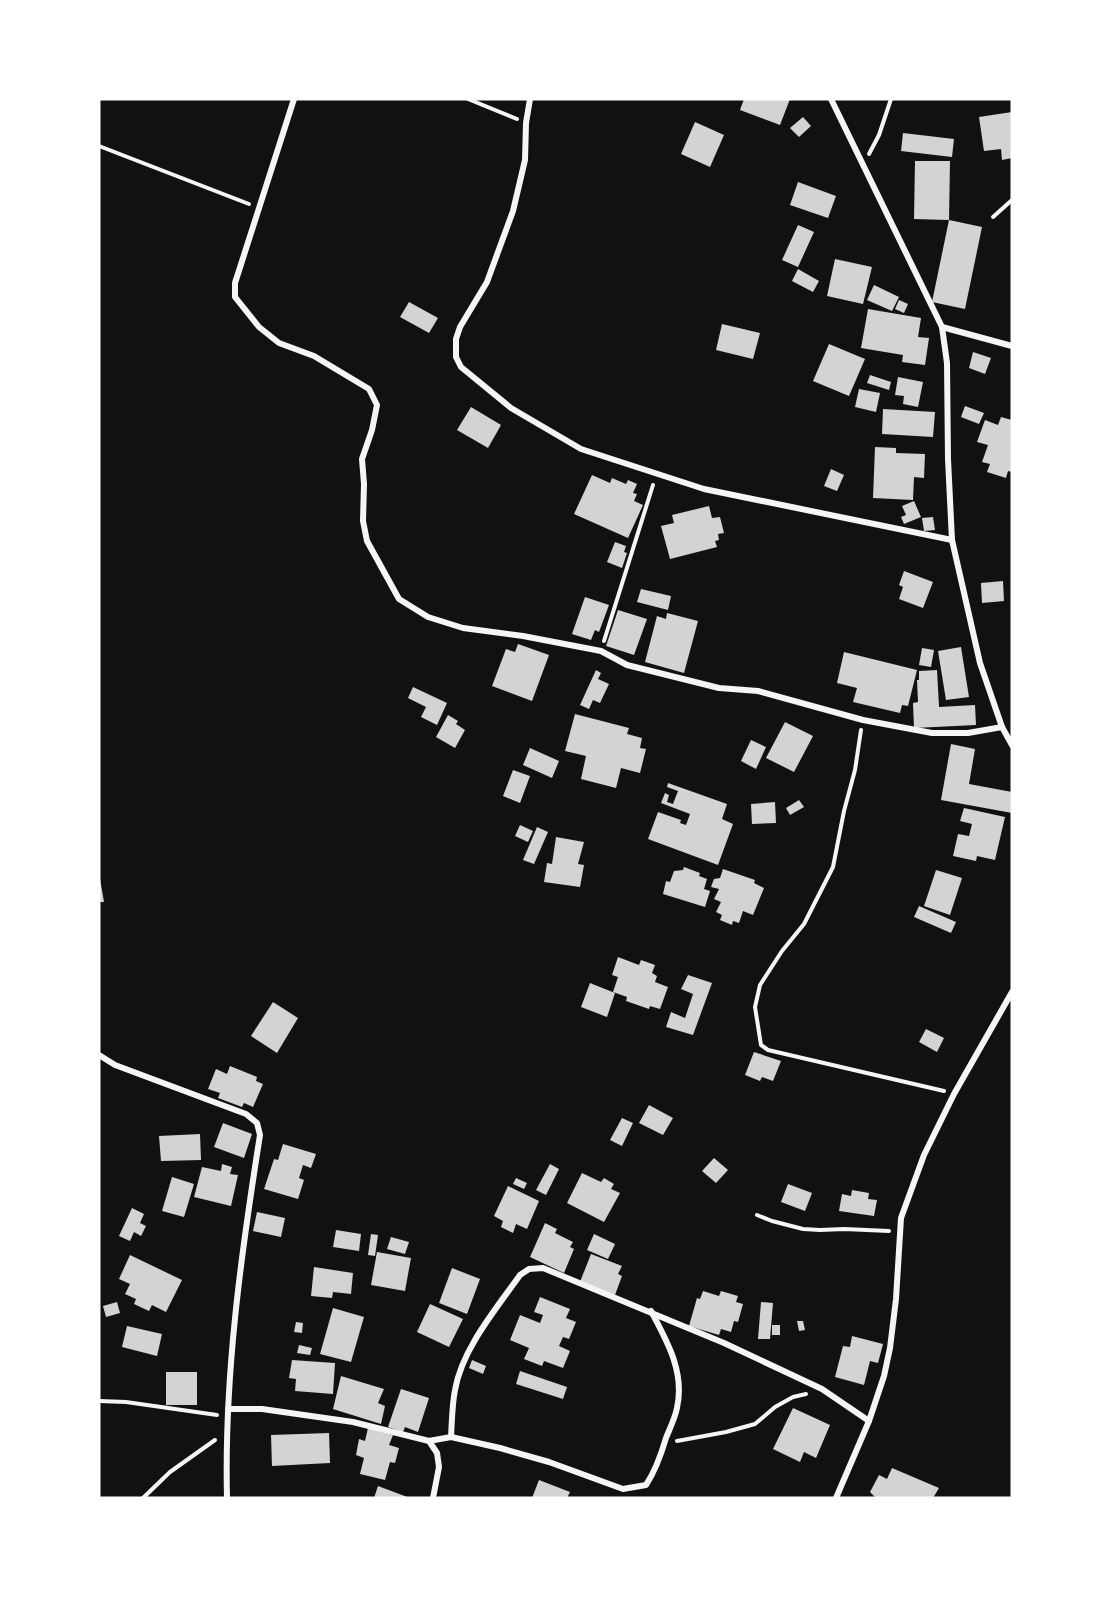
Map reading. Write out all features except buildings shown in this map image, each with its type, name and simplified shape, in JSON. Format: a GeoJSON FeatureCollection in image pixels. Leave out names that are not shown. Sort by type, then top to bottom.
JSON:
{"type":"FeatureCollection","features":[{"type":"Feature","properties":{"kind":"street"},"geometry":{"type":"LineString","coordinates":[[294,99],[234,283],[235,297],[260,327],[279,343],[314,356],[369,389],[376,405],[372,430],[362,459],[363,521],[367,541],[399,599],[428,617],[464,628],[523,636],[601,651],[627,665],[719,688],[758,691],[863,720],[932,733],[968,733],[1002,727]]}},
{"type":"Feature","properties":{"kind":"street"},"geometry":{"type":"LineString","coordinates":[[530,99],[526,123],[525,160],[513,211],[487,282],[460,327],[456,339],[456,357],[461,367],[511,408],[580,449],[704,489],[952,540]]}},
{"type":"Feature","properties":{"kind":"street"},"geometry":{"type":"LineString","coordinates":[[831,99],[900,245],[942,327],[947,363],[952,540],[980,663],[1002,727],[1012,745]]}},
{"type":"Feature","properties":{"kind":"street"},"geometry":{"type":"LineString","coordinates":[[942,327],[1012,346]]}},
{"type":"Feature","properties":{"kind":"street"},"geometry":{"type":"LineString","coordinates":[[836,1498],[869,1421],[884,1376],[896,1299],[901,1218],[924,1155],[954,1094],[1012,993]]}},
{"type":"Feature","properties":{"kind":"street"},"geometry":{"type":"LineString","coordinates":[[99,1055],[115,1065],[246,1114],[257,1123],[260,1135],[238,1283],[227,1413],[228,1498]]}},
{"type":"Feature","properties":{"kind":"street"},"geometry":{"type":"LineString","coordinates":[[451,1437],[455,1389],[471,1347],[520,1275],[529,1269],[543,1268],[724,1343],[822,1389],[869,1421]]}},
{"type":"Feature","properties":{"kind":"street"},"geometry":{"type":"LineString","coordinates":[[227,1413],[262,1409],[353,1422],[429,1441],[451,1437],[549,1462],[623,1489],[646,1485],[655,1471],[678,1407],[676,1365],[651,1311]]}},
{"type":"Feature","properties":{"kind":"street"},"geometry":{"type":"LineString","coordinates":[[429,1441],[437,1453],[439,1467],[433,1498]]}},
{"type":"Feature","properties":{"kind":"path"},"geometry":{"type":"LineString","coordinates":[[468,99],[526,123]]}},
{"type":"Feature","properties":{"kind":"path"},"geometry":{"type":"LineString","coordinates":[[864,165],[879,135],[891,99]]}},
{"type":"Feature","properties":{"kind":"path"},"geometry":{"type":"LineString","coordinates":[[99,146],[260,208]]}},
{"type":"Feature","properties":{"kind":"path"},"geometry":{"type":"LineString","coordinates":[[993,217],[1012,200]]}},
{"type":"Feature","properties":{"kind":"path"},"geometry":{"type":"LineString","coordinates":[[601,651],[656,474]]}},
{"type":"Feature","properties":{"kind":"path"},"geometry":{"type":"LineString","coordinates":[[863,720],[855,770],[833,867],[804,924],[782,951],[760,985],[755,1007],[761,1045],[768,1050],[954,1094]]}},
{"type":"Feature","properties":{"kind":"path"},"geometry":{"type":"LineString","coordinates":[[757,1215],[803,1229],[844,1228],[900,1231]]}},
{"type":"Feature","properties":{"kind":"path"},"geometry":{"type":"LineString","coordinates":[[665,1444],[755,1424],[775,1407],[793,1397],[822,1389]]}},
{"type":"Feature","properties":{"kind":"path"},"geometry":{"type":"LineString","coordinates":[[99,1401],[227,1413]]}},
{"type":"Feature","properties":{"kind":"path"},"geometry":{"type":"LineString","coordinates":[[143,1498],[170,1472],[227,1431]]}}]}
